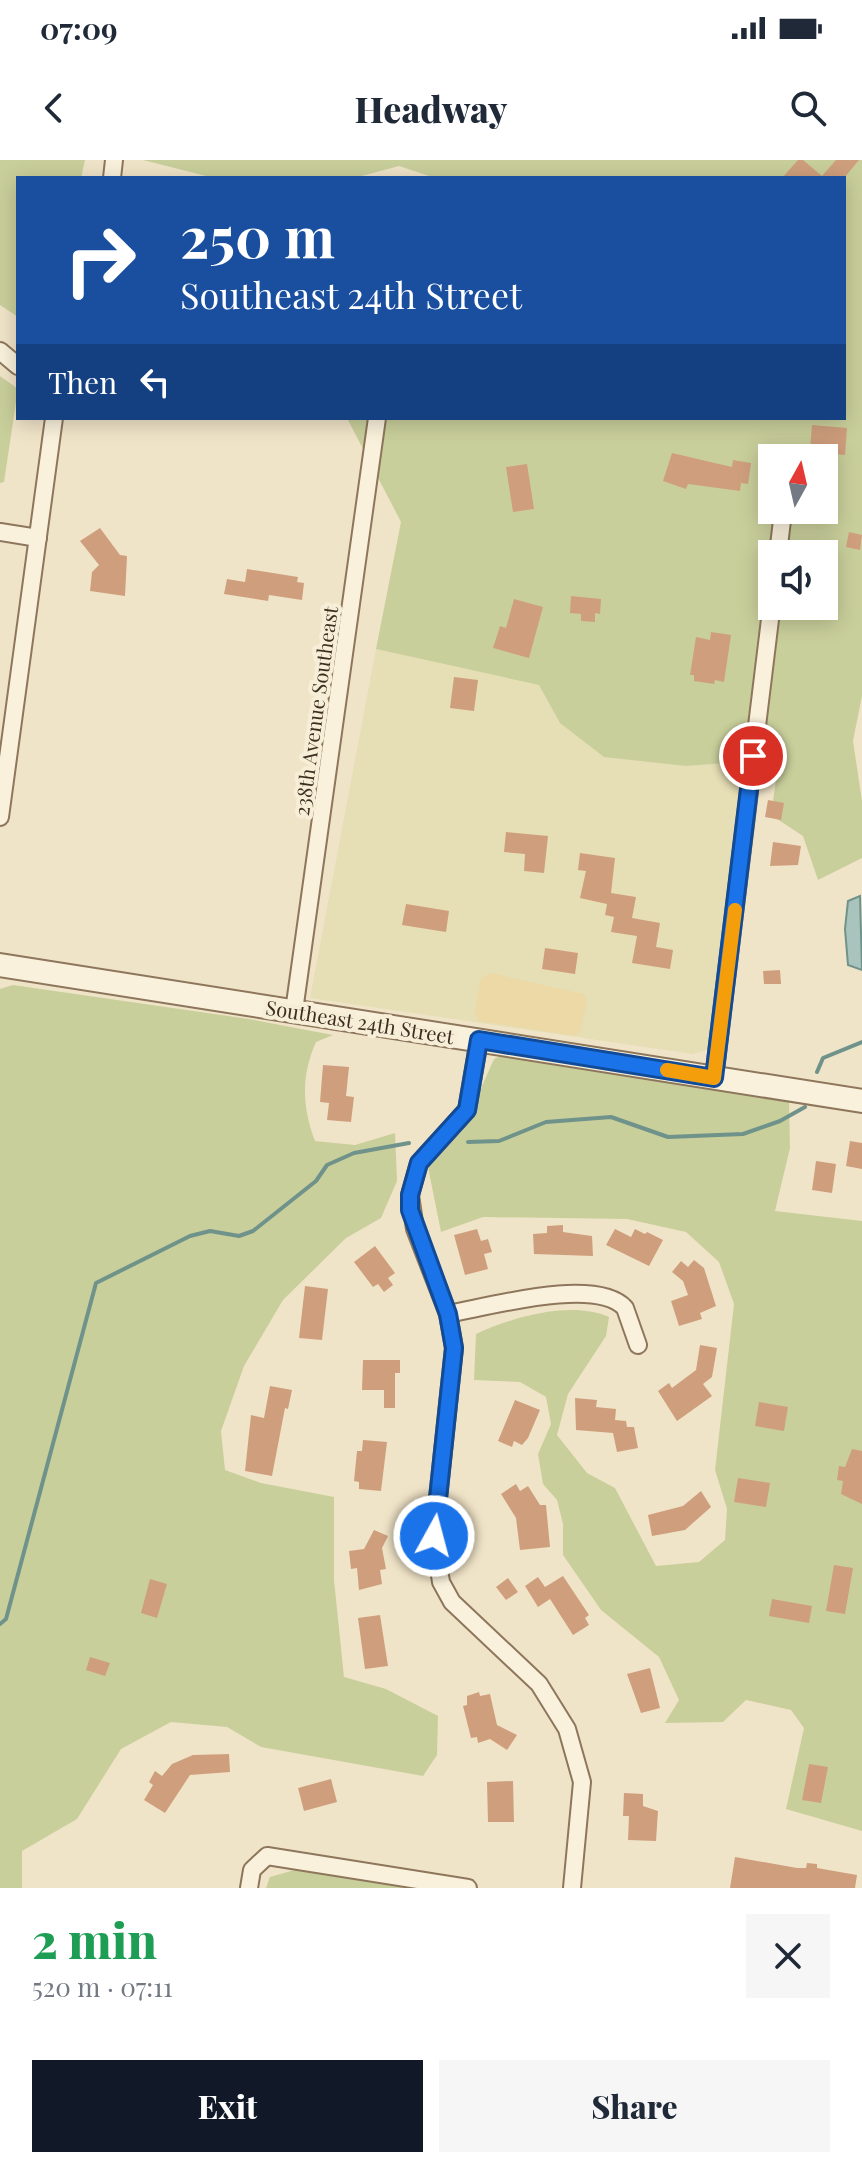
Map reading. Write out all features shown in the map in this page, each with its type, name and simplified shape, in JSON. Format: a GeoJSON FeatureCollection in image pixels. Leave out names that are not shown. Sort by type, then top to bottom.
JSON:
{"type":"FeatureCollection","features":[{"type":"Feature","properties":{"kind":"street"},"geometry":{"type":"LineString","coordinates":[[0,351],[16,364]]}},
{"type":"Feature","properties":{"kind":"street"},"geometry":{"type":"LineString","coordinates":[[0,817],[54,420]]}},
{"type":"Feature","properties":{"kind":"street","name":"238th Avenue Southeast"},"geometry":{"type":"LineString","coordinates":[[294,1011],[377,420]]}},
{"type":"Feature","properties":{"kind":"street"},"geometry":{"type":"LineString","coordinates":[[0,532],[38,538]]}},
{"type":"Feature","properties":{"kind":"street"},"geometry":{"type":"LineString","coordinates":[[714,1078],[770,620]]}},
{"type":"Feature","properties":{"kind":"street","name":"Southeast 24th Street"},"geometry":{"type":"LineString","coordinates":[[0,965],[862,1101]]}},
{"type":"Feature","properties":{"kind":"street"},"geometry":{"type":"LineString","coordinates":[[479,1040],[467,1110],[419,1163],[410,1195],[415,1229],[448,1314],[454,1364],[434,1536],[436,1559],[441,1582],[452,1602],[539,1684],[567,1729],[582,1782],[572,1888]]}},
{"type":"Feature","properties":{"kind":"street"},"geometry":{"type":"LineString","coordinates":[[448,1314],[555,1296],[597,1295],[625,1308],[638,1345]]}},
{"type":"Feature","properties":{"kind":"street"},"geometry":{"type":"LineString","coordinates":[[249,1888],[252,1870],[258,1861],[280,1857],[468,1888]]}},
{"type":"Feature","properties":{"kind":"shaded area"},"geometry":{"type":"Polygon","coordinates":[[[376,649],[540,685],[560,723],[686,766],[749,761],[710,1049],[693,1054],[310,998],[376,649]]]}},
{"type":"Feature","properties":{"kind":"green space"},"geometry":{"type":"Polygon","coordinates":[[[0,160],[85,160],[81,176],[16,176],[16,316],[0,305],[0,160]]]}},
{"type":"Feature","properties":{"kind":"green space"},"geometry":{"type":"Polygon","coordinates":[[[143,160],[862,160],[862,696],[853,741],[862,801],[862,858],[818,880],[803,836],[771,815],[779,759],[686,766],[604,757],[560,723],[539,685],[376,649],[401,522],[348,420],[846,420],[846,176],[429,176],[399,166],[362,176],[206,176],[143,160]]]}},
{"type":"Feature","properties":{"kind":"green space"},"geometry":{"type":"Polygon","coordinates":[[[0,376],[16,388],[16,402],[4,482],[0,483],[0,376]]]}},
{"type":"Feature","properties":{"kind":"green space"},"geometry":{"type":"Polygon","coordinates":[[[13,985],[249,1019],[333,1035],[316,1042],[308,1067],[306,1103],[315,1141],[355,1145],[395,1133],[397,1181],[381,1218],[346,1238],[283,1300],[244,1366],[221,1431],[225,1470],[261,1483],[334,1497],[334,1580],[344,1677],[386,1689],[438,1716],[437,1755],[423,1776],[261,1747],[227,1727],[171,1722],[121,1749],[77,1819],[22,1851],[22,1888],[0,1888],[0,989],[13,985]]]}},
{"type":"Feature","properties":{"kind":"green space"},"geometry":{"type":"Polygon","coordinates":[[[507,1053],[789,1100],[790,1148],[775,1211],[862,1221],[862,1831],[786,1809],[804,1728],[791,1710],[746,1700],[723,1722],[665,1723],[679,1700],[659,1657],[601,1610],[563,1555],[563,1524],[557,1500],[543,1484],[538,1454],[551,1424],[546,1397],[520,1382],[474,1380],[476,1334],[524,1317],[560,1310],[594,1312],[609,1317],[606,1336],[568,1394],[557,1435],[587,1473],[615,1488],[656,1566],[699,1562],[725,1540],[727,1509],[715,1470],[734,1304],[719,1262],[686,1232],[627,1219],[483,1217],[441,1232],[428,1167],[462,1131],[494,1059],[507,1053]]]}},
{"type":"Feature","properties":{"kind":"green space"},"geometry":{"type":"Polygon","coordinates":[[[298,1869],[423,1888],[266,1888],[270,1877],[298,1869]]]}},
{"type":"Feature","properties":{"kind":"sand"},"geometry":{"type":"Polygon","coordinates":[[[491,973],[583,994],[587,1001],[580,1032],[576,1036],[479,1021],[475,1012],[481,978],[491,973]]]}},
{"type":"Feature","properties":{"kind":"water"},"geometry":{"type":"Polygon","coordinates":[[[860,896],[862,970],[848,965],[845,929],[848,901],[860,896]]]}},
{"type":"Feature","properties":{"kind":"building"},"geometry":{"type":"Polygon","coordinates":[[[798,160],[803,160],[822,176],[784,176],[798,160]]]}},
{"type":"Feature","properties":{"kind":"building"},"geometry":{"type":"Polygon","coordinates":[[[836,160],[859,160],[846,176],[822,176],[836,160]]]}},
{"type":"Feature","properties":{"kind":"building"},"geometry":{"type":"Polygon","coordinates":[[[812,425],[847,428],[845,455],[838,454],[838,444],[811,444],[812,425]]]}},
{"type":"Feature","properties":{"kind":"building"},"geometry":{"type":"Polygon","coordinates":[[[672,453],[732,467],[733,460],[751,463],[748,484],[741,483],[740,491],[688,484],[686,489],[663,481],[672,453]]]}},
{"type":"Feature","properties":{"kind":"building"},"geometry":{"type":"Polygon","coordinates":[[[527,464],[534,509],[513,512],[506,467],[527,464]]]}},
{"type":"Feature","properties":{"kind":"building"},"geometry":{"type":"Polygon","coordinates":[[[100,528],[120,555],[127,556],[125,596],[90,591],[92,572],[99,565],[80,541],[100,528]]]}},
{"type":"Feature","properties":{"kind":"building"},"geometry":{"type":"Polygon","coordinates":[[[849,532],[862,535],[860,550],[846,547],[849,532]]]}},
{"type":"Feature","properties":{"kind":"building"},"geometry":{"type":"Polygon","coordinates":[[[247,569],[298,577],[297,582],[304,583],[302,600],[269,595],[268,601],[224,594],[227,579],[245,582],[247,569]]]}},
{"type":"Feature","properties":{"kind":"building"},"geometry":{"type":"Polygon","coordinates":[[[571,596],[601,599],[600,614],[595,613],[595,622],[581,621],[581,614],[570,613],[571,596]]]}},
{"type":"Feature","properties":{"kind":"building"},"geometry":{"type":"Polygon","coordinates":[[[514,599],[543,607],[529,658],[493,648],[500,626],[506,628],[514,599]]]}},
{"type":"Feature","properties":{"kind":"building"},"geometry":{"type":"Polygon","coordinates":[[[711,632],[731,635],[724,682],[715,680],[714,684],[694,681],[694,675],[690,675],[696,637],[710,640],[711,632]]]}},
{"type":"Feature","properties":{"kind":"building"},"geometry":{"type":"Polygon","coordinates":[[[454,677],[478,680],[474,711],[450,708],[454,677]]]}},
{"type":"Feature","properties":{"kind":"building"},"geometry":{"type":"Polygon","coordinates":[[[768,800],[784,803],[781,820],[765,817],[768,800]]]}},
{"type":"Feature","properties":{"kind":"building"},"geometry":{"type":"Polygon","coordinates":[[[506,832],[548,836],[544,873],[524,871],[525,854],[504,852],[506,832]]]}},
{"type":"Feature","properties":{"kind":"building"},"geometry":{"type":"Polygon","coordinates":[[[773,842],[801,846],[798,865],[770,866],[773,842]]]}},
{"type":"Feature","properties":{"kind":"building"},"geometry":{"type":"Polygon","coordinates":[[[580,853],[615,858],[611,893],[636,897],[632,918],[660,923],[656,947],[673,950],[670,969],[632,963],[637,936],[611,932],[614,917],[605,915],[607,904],[580,898],[586,871],[578,870],[580,853]]]}},
{"type":"Feature","properties":{"kind":"building"},"geometry":{"type":"Polygon","coordinates":[[[406,904],[449,911],[446,932],[402,925],[406,904]]]}},
{"type":"Feature","properties":{"kind":"building"},"geometry":{"type":"Polygon","coordinates":[[[545,948],[578,953],[575,974],[542,969],[545,948]]]}},
{"type":"Feature","properties":{"kind":"building"},"geometry":{"type":"Polygon","coordinates":[[[780,970],[781,984],[764,984],[763,971],[780,970]]]}},
{"type":"Feature","properties":{"kind":"building"},"geometry":{"type":"Polygon","coordinates":[[[323,1065],[349,1067],[346,1096],[354,1097],[351,1122],[327,1120],[329,1103],[320,1102],[323,1065]]]}},
{"type":"Feature","properties":{"kind":"building"},"geometry":{"type":"Polygon","coordinates":[[[850,1141],[862,1143],[862,1169],[846,1166],[850,1141]]]}},
{"type":"Feature","properties":{"kind":"building"},"geometry":{"type":"Polygon","coordinates":[[[816,1161],[836,1164],[832,1193],[812,1190],[816,1161]]]}},
{"type":"Feature","properties":{"kind":"building"},"geometry":{"type":"Polygon","coordinates":[[[563,1225],[563,1232],[592,1236],[593,1256],[534,1254],[533,1234],[547,1233],[547,1226],[563,1225]]]}},
{"type":"Feature","properties":{"kind":"building"},"geometry":{"type":"Polygon","coordinates":[[[477,1229],[481,1241],[488,1239],[492,1252],[484,1254],[488,1269],[465,1275],[454,1235],[477,1229]]]}},
{"type":"Feature","properties":{"kind":"building"},"geometry":{"type":"Polygon","coordinates":[[[615,1229],[631,1237],[635,1229],[663,1240],[649,1266],[606,1245],[615,1229]]]}},
{"type":"Feature","properties":{"kind":"building"},"geometry":{"type":"Polygon","coordinates":[[[375,1246],[395,1273],[388,1278],[393,1285],[384,1292],[378,1284],[373,1287],[354,1262],[375,1246]]]}},
{"type":"Feature","properties":{"kind":"building"},"geometry":{"type":"Polygon","coordinates":[[[694,1260],[704,1268],[716,1306],[700,1313],[702,1319],[679,1326],[671,1301],[688,1295],[683,1281],[672,1272],[681,1261],[688,1267],[694,1260]]]}},
{"type":"Feature","properties":{"kind":"building"},"geometry":{"type":"Polygon","coordinates":[[[305,1286],[328,1289],[322,1340],[299,1338],[305,1286]]]}},
{"type":"Feature","properties":{"kind":"building"},"geometry":{"type":"Polygon","coordinates":[[[700,1345],[717,1348],[712,1377],[703,1384],[712,1396],[677,1421],[658,1391],[669,1383],[672,1388],[696,1370],[700,1345]]]}},
{"type":"Feature","properties":{"kind":"building"},"geometry":{"type":"Polygon","coordinates":[[[363,1360],[400,1360],[400,1373],[395,1373],[395,1408],[384,1408],[384,1390],[362,1390],[363,1360]]]}},
{"type":"Feature","properties":{"kind":"building"},"geometry":{"type":"Polygon","coordinates":[[[270,1386],[292,1390],[288,1409],[285,1408],[272,1476],[245,1471],[251,1415],[264,1418],[270,1386]]]}},
{"type":"Feature","properties":{"kind":"building"},"geometry":{"type":"Polygon","coordinates":[[[575,1398],[597,1400],[596,1407],[616,1409],[615,1420],[626,1421],[627,1427],[634,1427],[638,1448],[617,1452],[613,1433],[576,1430],[575,1398]]]}},
{"type":"Feature","properties":{"kind":"building"},"geometry":{"type":"Polygon","coordinates":[[[515,1400],[540,1410],[528,1438],[522,1445],[514,1441],[512,1447],[498,1441],[515,1400]]]}},
{"type":"Feature","properties":{"kind":"building"},"geometry":{"type":"Polygon","coordinates":[[[759,1402],[788,1407],[784,1431],[755,1426],[759,1402]]]}},
{"type":"Feature","properties":{"kind":"building"},"geometry":{"type":"Polygon","coordinates":[[[363,1440],[387,1442],[381,1491],[359,1489],[359,1482],[354,1481],[357,1451],[362,1451],[363,1440]]]}},
{"type":"Feature","properties":{"kind":"building"},"geometry":{"type":"Polygon","coordinates":[[[852,1449],[862,1451],[862,1504],[841,1494],[843,1481],[837,1480],[839,1466],[845,1467],[852,1449]]]}},
{"type":"Feature","properties":{"kind":"building"},"geometry":{"type":"Polygon","coordinates":[[[738,1478],[770,1483],[766,1507],[734,1502],[738,1478]]]}},
{"type":"Feature","properties":{"kind":"building"},"geometry":{"type":"Polygon","coordinates":[[[516,1484],[520,1491],[528,1486],[540,1505],[546,1505],[550,1547],[520,1550],[516,1518],[501,1494],[516,1484]]]}},
{"type":"Feature","properties":{"kind":"building"},"geometry":{"type":"Polygon","coordinates":[[[701,1491],[711,1507],[685,1530],[652,1536],[648,1515],[683,1506],[701,1491]]]}},
{"type":"Feature","properties":{"kind":"building"},"geometry":{"type":"Polygon","coordinates":[[[374,1530],[388,1536],[382,1548],[386,1569],[380,1570],[382,1584],[359,1590],[357,1568],[351,1569],[349,1551],[364,1549],[374,1530]]]}},
{"type":"Feature","properties":{"kind":"building"},"geometry":{"type":"Polygon","coordinates":[[[834,1565],[853,1568],[845,1614],[826,1611],[834,1565]]]}},
{"type":"Feature","properties":{"kind":"building"},"geometry":{"type":"Polygon","coordinates":[[[563,1576],[589,1615],[585,1618],[589,1625],[573,1635],[550,1599],[538,1607],[525,1586],[538,1577],[545,1587],[563,1576]]]}},
{"type":"Feature","properties":{"kind":"building"},"geometry":{"type":"Polygon","coordinates":[[[508,1578],[518,1592],[506,1600],[496,1587],[508,1578]]]}},
{"type":"Feature","properties":{"kind":"building"},"geometry":{"type":"Polygon","coordinates":[[[150,1579],[167,1584],[157,1618],[141,1613],[150,1579]]]}},
{"type":"Feature","properties":{"kind":"building"},"geometry":{"type":"Polygon","coordinates":[[[772,1599],[812,1606],[809,1623],[769,1616],[772,1599]]]}},
{"type":"Feature","properties":{"kind":"building"},"geometry":{"type":"Polygon","coordinates":[[[380,1615],[388,1666],[365,1669],[358,1618],[380,1615]]]}},
{"type":"Feature","properties":{"kind":"building"},"geometry":{"type":"Polygon","coordinates":[[[90,1657],[110,1663],[105,1676],[86,1670],[90,1657]]]}},
{"type":"Feature","properties":{"kind":"building"},"geometry":{"type":"Polygon","coordinates":[[[650,1668],[660,1708],[641,1713],[627,1674],[650,1668]]]}},
{"type":"Feature","properties":{"kind":"building"},"geometry":{"type":"Polygon","coordinates":[[[479,1692],[480,1696],[490,1694],[497,1725],[517,1735],[507,1750],[490,1739],[478,1743],[477,1737],[471,1738],[463,1706],[467,1705],[467,1696],[479,1692]]]}},
{"type":"Feature","properties":{"kind":"building"},"geometry":{"type":"Polygon","coordinates":[[[229,1754],[230,1772],[190,1775],[165,1813],[144,1800],[153,1785],[149,1782],[155,1771],[162,1776],[172,1764],[193,1755],[229,1754]]]}},
{"type":"Feature","properties":{"kind":"building"},"geometry":{"type":"Polygon","coordinates":[[[809,1764],[828,1767],[821,1803],[802,1800],[809,1764]]]}},
{"type":"Feature","properties":{"kind":"building"},"geometry":{"type":"Polygon","coordinates":[[[331,1779],[337,1802],[304,1811],[298,1788],[331,1779]]]}},
{"type":"Feature","properties":{"kind":"building"},"geometry":{"type":"Polygon","coordinates":[[[513,1781],[514,1822],[488,1822],[487,1782],[513,1781]]]}},
{"type":"Feature","properties":{"kind":"building"},"geometry":{"type":"Polygon","coordinates":[[[624,1793],[643,1794],[643,1806],[658,1811],[656,1841],[628,1840],[629,1816],[623,1816],[624,1793]]]}},
{"type":"Feature","properties":{"kind":"building"},"geometry":{"type":"Polygon","coordinates":[[[735,1857],[797,1868],[806,1868],[807,1863],[817,1864],[817,1868],[857,1875],[855,1888],[730,1888],[735,1857]]]}},
{"type":"Feature","properties":{"kind":"waterway"},"geometry":{"type":"LineString","coordinates":[[817,1072],[823,1058],[862,1042]]}},
{"type":"Feature","properties":{"kind":"waterway"},"geometry":{"type":"LineString","coordinates":[[468,1142],[499,1141],[546,1122],[611,1117],[668,1137],[743,1134],[780,1121],[805,1107]]}},
{"type":"Feature","properties":{"kind":"waterway"},"geometry":{"type":"LineString","coordinates":[[0,1624],[6,1619],[96,1283],[190,1236],[210,1231],[239,1236],[253,1231],[316,1181],[327,1165],[354,1153],[409,1143]]}},
{"type":"Feature","properties":{"kind":"slow traffic"},"geometry":{"type":"LineString","coordinates":[[667,1070],[714,1078],[735,910]]}},
{"type":"Feature","properties":{"kind":"route"},"geometry":{"type":"LineString","coordinates":[[434,1536],[454,1348],[448,1314],[410,1210],[410,1195],[419,1163],[467,1110],[479,1040],[714,1078],[753,756]]}}]}
